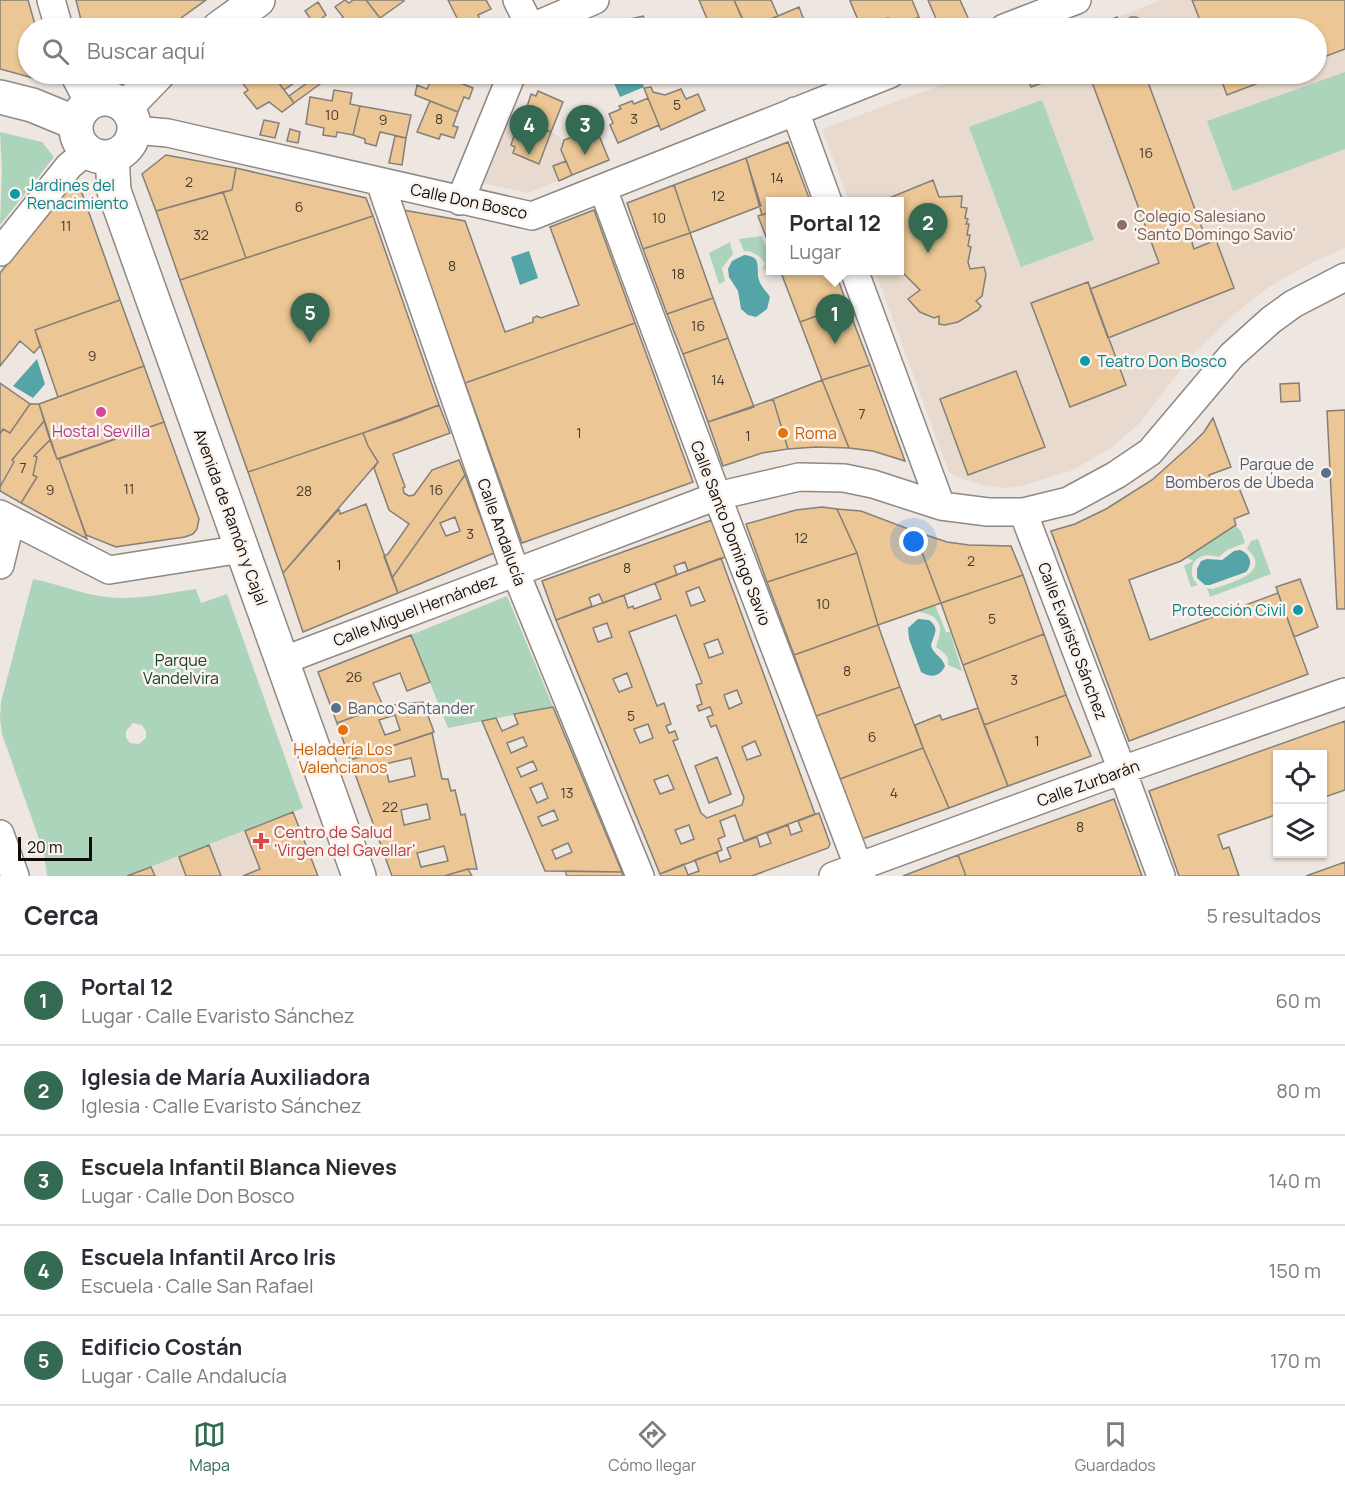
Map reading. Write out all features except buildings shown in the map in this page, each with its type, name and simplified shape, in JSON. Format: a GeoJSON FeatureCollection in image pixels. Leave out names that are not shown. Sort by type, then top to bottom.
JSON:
{"type":"FeatureCollection","features":[{"type":"Feature","properties":{"kind":"main road"},"geometry":{"type":"LineString","coordinates":[[233,18],[258,0]]}},
{"type":"Feature","properties":{"kind":"main road"},"geometry":{"type":"LineString","coordinates":[[0,97],[32,105],[91,133],[121,153],[128,147],[130,119],[152,84]]}},
{"type":"Feature","properties":{"kind":"main road"},"geometry":{"type":"LineString","coordinates":[[91,133],[96,99],[117,100],[130,119]]}},
{"type":"Feature","properties":{"kind":"main road","name":"Avenida de Ramón y Cajal"},"geometry":{"type":"LineString","coordinates":[[91,133],[114,191],[359,876]]}},
{"type":"Feature","properties":{"kind":"street"},"geometry":{"type":"LineString","coordinates":[[51,0],[56,18]]}},
{"type":"Feature","properties":{"kind":"street"},"geometry":{"type":"LineString","coordinates":[[517,0],[525,18]]}},
{"type":"Feature","properties":{"kind":"street"},"geometry":{"type":"LineString","coordinates":[[553,18],[595,0]]}},
{"type":"Feature","properties":{"kind":"street"},"geometry":{"type":"LineString","coordinates":[[1030,18],[1077,0]]}},
{"type":"Feature","properties":{"kind":"street"},"geometry":{"type":"LineString","coordinates":[[0,252],[69,166],[91,133],[77,84]]}},
{"type":"Feature","properties":{"kind":"street"},"geometry":{"type":"LineString","coordinates":[[460,201],[508,84]]}},
{"type":"Feature","properties":{"kind":"street","name":"Calle Don Bosco"},"geometry":{"type":"LineString","coordinates":[[130,119],[168,133],[532,216],[864,84]]}},
{"type":"Feature","properties":{"kind":"street"},"geometry":{"type":"LineString","coordinates":[[795,111],[827,197]]}},
{"type":"Feature","properties":{"kind":"street","name":"Calle Andalucía"},"geometry":{"type":"LineString","coordinates":[[380,182],[515,571],[640,876]]}},
{"type":"Feature","properties":{"kind":"street","name":"Calle Santo Domingo Savio"},"geometry":{"type":"LineString","coordinates":[[603,189],[860,871]]}},
{"type":"Feature","properties":{"kind":"street"},"geometry":{"type":"LineString","coordinates":[[856,275],[941,506]]}},
{"type":"Feature","properties":{"kind":"street","name":"Calle Miguel Hernández"},"geometry":{"type":"LineString","coordinates":[[282,661],[717,496],[799,477],[844,477],[941,506],[988,512],[1023,512],[1068,501],[1116,475],[1150,452],[1233,355],[1271,320],[1293,304],[1345,278]]}},
{"type":"Feature","properties":{"kind":"street","name":"Calle Evaristo Sánchez"},"geometry":{"type":"LineString","coordinates":[[1023,512],[1161,876]]}},
{"type":"Feature","properties":{"kind":"street"},"geometry":{"type":"LineString","coordinates":[[0,565],[6,517],[109,570],[242,549]]}},
{"type":"Feature","properties":{"kind":"street","name":"Calle Zurbarán"},"geometry":{"type":"LineString","coordinates":[[833,876],[860,871],[1122,770],[1345,692]]}},
{"type":"Feature","properties":{"kind":"street"},"geometry":{"type":"LineString","coordinates":[[0,834],[13,875]]}},
{"type":"Feature","properties":{"kind":"shaded area","name":"Colegio Salesiano 'Santo Domingo Savio'"},"geometry":{"type":"Polygon","coordinates":[[[1162,0],[1345,0],[1345,248],[1311,263],[1269,287],[1237,312],[1193,354],[1139,424],[1111,448],[1073,470],[1021,486],[1007,488],[981,485],[949,472],[876,275],[904,275],[904,197],[848,197],[822,129],[944,84],[1327,84],[1327,18],[1114,18],[1162,0]]]}},
{"type":"Feature","properties":{"kind":"shaded area"},"geometry":{"type":"Polygon","coordinates":[[[510,115],[564,140],[561,150],[572,175],[528,193],[484,183],[510,115]]]}},
{"type":"Feature","properties":{"kind":"shaded area","name":"Centro de Salud 'Virgen del Gavellar'"},"geometry":{"type":"Polygon","coordinates":[[[293,812],[318,876],[127,876],[179,857],[293,812]]]}},
{"type":"Feature","properties":{"kind":"green space"},"geometry":{"type":"Polygon","coordinates":[[[1345,72],[1345,149],[1233,191],[1207,121],[1311,84],[1327,84],[1327,78],[1345,72]]]}},
{"type":"Feature","properties":{"kind":"green space"},"geometry":{"type":"Polygon","coordinates":[[[1042,100],[1094,240],[1021,267],[969,127],[1042,100]]]}},
{"type":"Feature","properties":{"kind":"green space","name":"Jardines del Renacimiento"},"geometry":{"type":"Polygon","coordinates":[[[0,132],[42,142],[54,157],[0,225],[2,170],[0,132]]]}},
{"type":"Feature","properties":{"kind":"green space"},"geometry":{"type":"Polygon","coordinates":[[[762,236],[766,247],[766,269],[763,270],[765,263],[761,258],[744,251],[739,239],[762,236]]]}},
{"type":"Feature","properties":{"kind":"green space"},"geometry":{"type":"Polygon","coordinates":[[[730,242],[733,254],[722,268],[725,281],[719,284],[709,253],[730,242]]]}},
{"type":"Feature","properties":{"kind":"green space"},"geometry":{"type":"Polygon","coordinates":[[[1235,525],[1241,531],[1245,543],[1227,550],[1219,557],[1207,555],[1198,558],[1193,565],[1192,573],[1198,585],[1191,587],[1184,566],[1193,561],[1187,558],[1198,551],[1198,548],[1235,525]]]}},
{"type":"Feature","properties":{"kind":"green space"},"geometry":{"type":"Polygon","coordinates":[[[1258,539],[1271,574],[1210,597],[1207,588],[1213,589],[1229,584],[1252,571],[1255,565],[1254,557],[1247,549],[1251,541],[1258,539]]]}},
{"type":"Feature","properties":{"kind":"green space","name":"Parque Vandelvira"},"geometry":{"type":"Polygon","coordinates":[[[33,579],[88,594],[117,598],[151,596],[196,589],[201,603],[227,594],[303,808],[127,876],[47,876],[44,853],[2,734],[1,702],[33,579]],[[133,723],[126,731],[126,738],[130,743],[139,744],[146,738],[146,731],[142,725],[133,723]]]}},
{"type":"Feature","properties":{"kind":"green space"},"geometry":{"type":"Polygon","coordinates":[[[507,596],[553,707],[448,728],[411,635],[507,596]]]}},
{"type":"Feature","properties":{"kind":"green space"},"geometry":{"type":"Polygon","coordinates":[[[893,603],[935,605],[946,632],[950,632],[962,671],[948,665],[947,657],[936,647],[940,627],[936,619],[919,611],[899,618],[893,603]]]}},
{"type":"Feature","properties":{"kind":"water"},"geometry":{"type":"Polygon","coordinates":[[[614,84],[643,84],[644,87],[620,97],[614,84]]]}},
{"type":"Feature","properties":{"kind":"water"},"geometry":{"type":"Polygon","coordinates":[[[529,251],[538,278],[520,285],[511,257],[529,251]]]}},
{"type":"Feature","properties":{"kind":"water"},"geometry":{"type":"Polygon","coordinates":[[[744,255],[754,258],[758,264],[760,283],[770,297],[767,309],[756,317],[748,315],[741,309],[738,291],[729,277],[728,269],[732,261],[744,255]]]}},
{"type":"Feature","properties":{"kind":"water"},"geometry":{"type":"Polygon","coordinates":[[[37,359],[45,384],[33,398],[13,386],[37,359]]]}},
{"type":"Feature","properties":{"kind":"water"},"geometry":{"type":"Polygon","coordinates":[[[1240,550],[1247,554],[1250,560],[1250,566],[1246,572],[1210,585],[1205,585],[1197,578],[1197,569],[1201,561],[1222,560],[1234,551],[1240,550]]]}},
{"type":"Feature","properties":{"kind":"water"},"geometry":{"type":"Polygon","coordinates":[[[918,619],[929,620],[935,626],[931,646],[945,666],[935,675],[921,672],[909,639],[908,628],[918,619]]]}},
{"type":"Feature","properties":{"kind":"place","name":"Escuela Infantil Arco Iris"},"geometry":{"type":"Point","coordinates":[529,155]}},
{"type":"Feature","properties":{"kind":"place","name":"Escuela Infantil Blanca Nieves"},"geometry":{"type":"Point","coordinates":[585,155]}},
{"type":"Feature","properties":{"kind":"place","name":"Jardines del Renacimiento"},"geometry":{"type":"Point","coordinates":[15,194]}},
{"type":"Feature","properties":{"kind":"place","name":"Colegio Salesiano 'Santo Domingo Savio'"},"geometry":{"type":"Point","coordinates":[1122,225]}},
{"type":"Feature","properties":{"kind":"place","name":"Iglesia de María Auxiliadora"},"geometry":{"type":"Point","coordinates":[928,253]}},
{"type":"Feature","properties":{"kind":"place","name":"Edificio Costán"},"geometry":{"type":"Point","coordinates":[310,343]}},
{"type":"Feature","properties":{"kind":"place","name":"Portal 12"},"geometry":{"type":"Point","coordinates":[835,344]}},
{"type":"Feature","properties":{"kind":"place","name":"Teatro Don Bosco"},"geometry":{"type":"Point","coordinates":[1085,361]}},
{"type":"Feature","properties":{"kind":"place","name":"Hostal Sevilla"},"geometry":{"type":"Point","coordinates":[101,412]}},
{"type":"Feature","properties":{"kind":"place","name":"Roma"},"geometry":{"type":"Point","coordinates":[783,433]}},
{"type":"Feature","properties":{"kind":"place","name":"Parque de Bomberos de Úbeda"},"geometry":{"type":"Point","coordinates":[1326,473]}},
{"type":"Feature","properties":{"kind":"place","name":"Protección Civil"},"geometry":{"type":"Point","coordinates":[1298,610]}},
{"type":"Feature","properties":{"kind":"place","name":"Banco Santander"},"geometry":{"type":"Point","coordinates":[336,708]}},
{"type":"Feature","properties":{"kind":"place","name":"Heladería Los Valencianos"},"geometry":{"type":"Point","coordinates":[343,730]}},
{"type":"Feature","properties":{"kind":"place","name":"Centro de Salud 'Virgen del Gavellar'"},"geometry":{"type":"Point","coordinates":[261,841]}}]}
